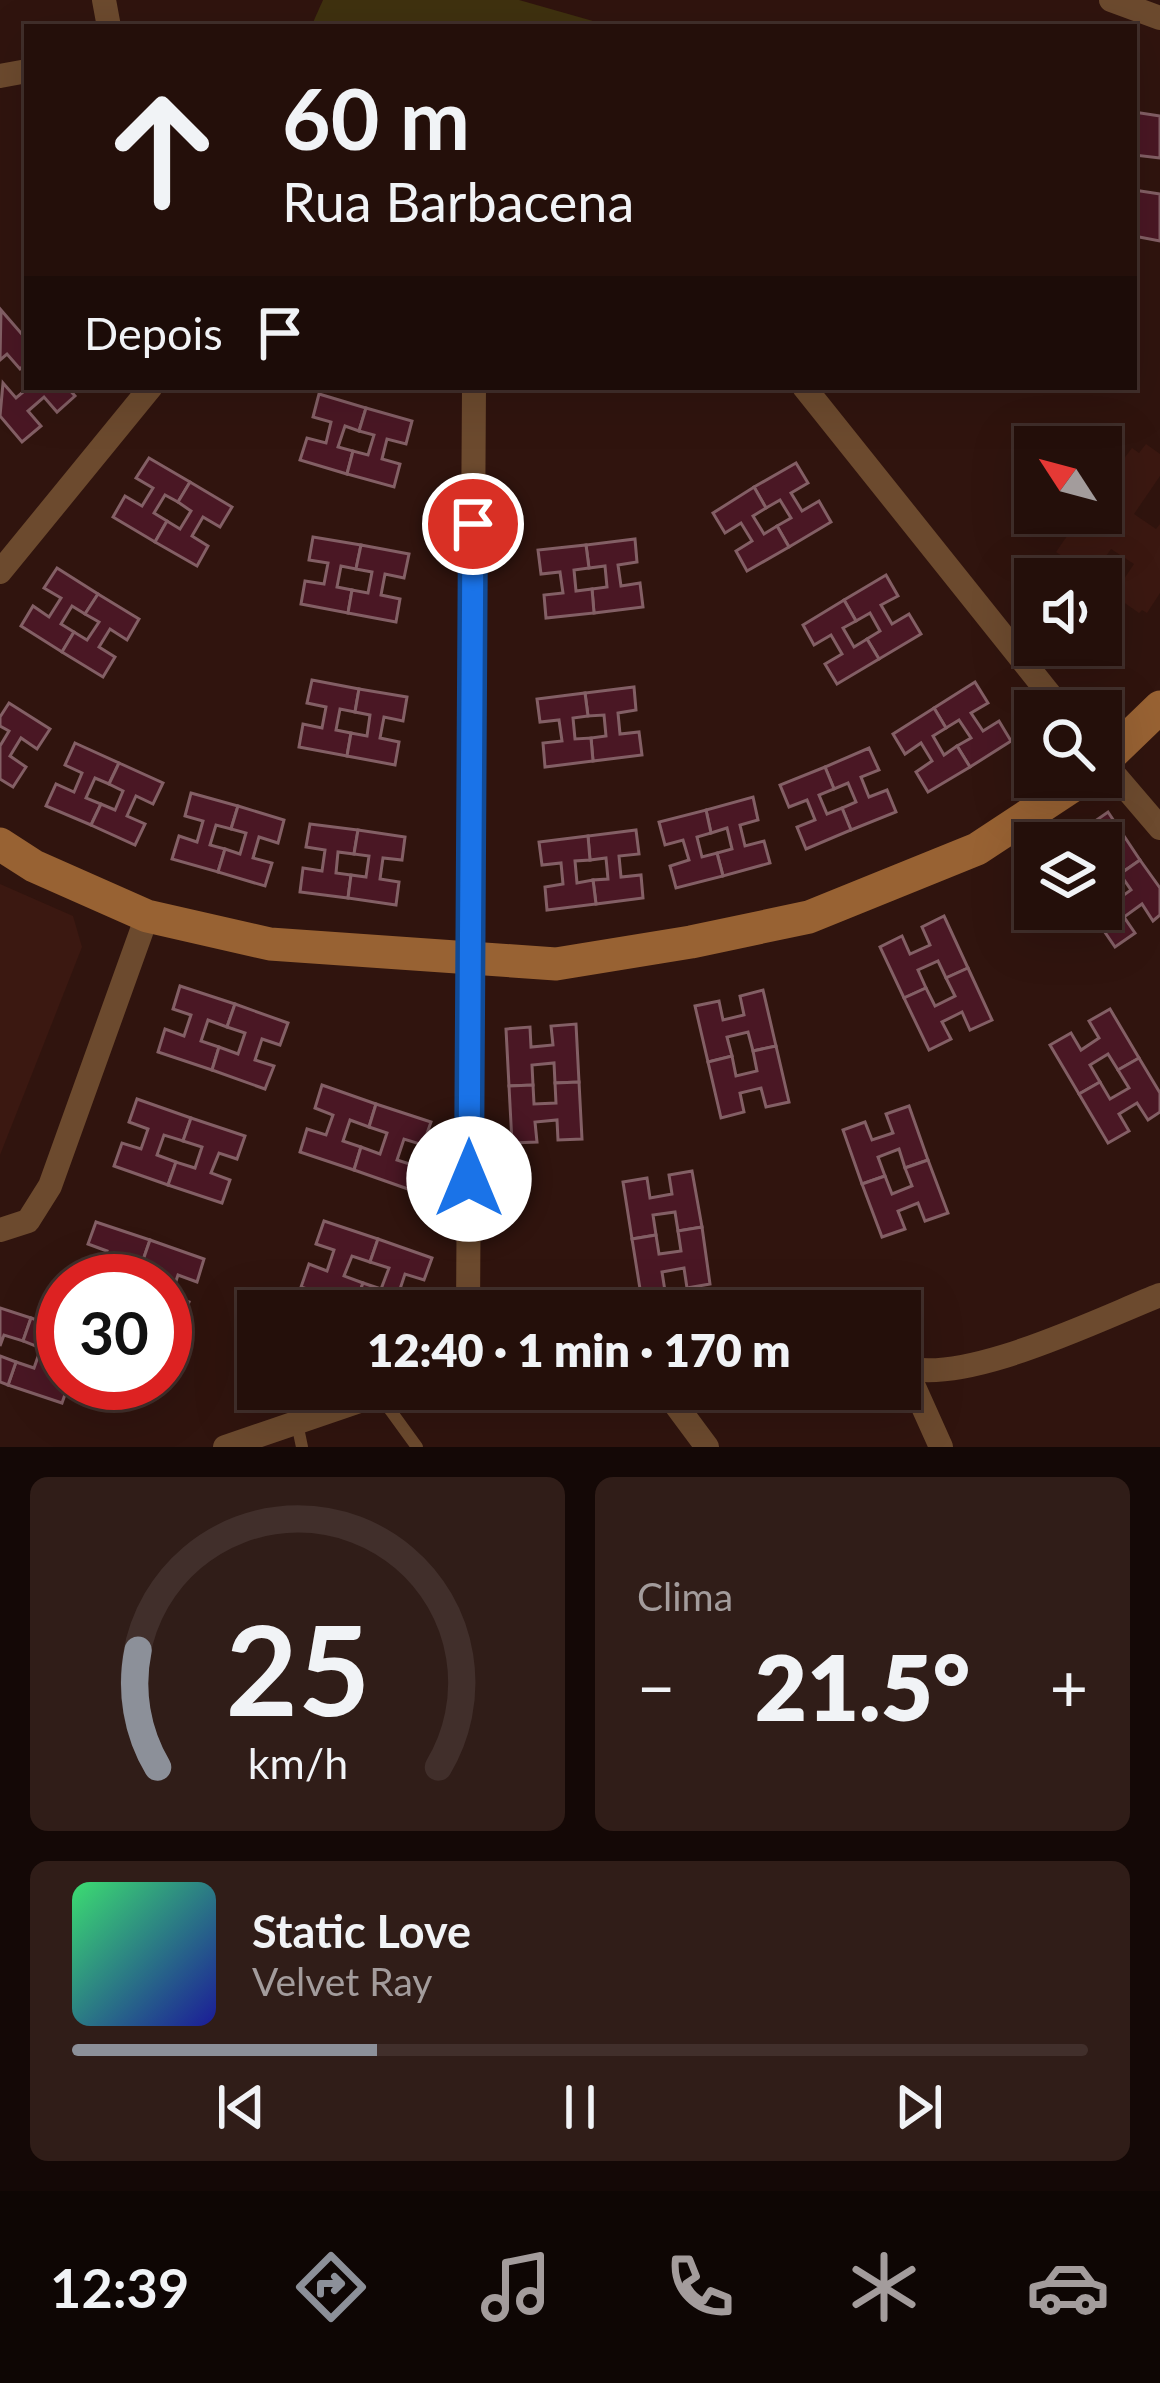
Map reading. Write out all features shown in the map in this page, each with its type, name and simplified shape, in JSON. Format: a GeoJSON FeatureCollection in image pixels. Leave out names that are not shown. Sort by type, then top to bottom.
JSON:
{"type":"FeatureCollection","features":[{"type":"Feature","properties":{"kind":"street"},"geometry":{"type":"LineString","coordinates":[[1111,0],[1160,18]]}},
{"type":"Feature","properties":{"kind":"street"},"geometry":{"type":"LineString","coordinates":[[0,572],[150,390]]}},
{"type":"Feature","properties":{"kind":"street"},"geometry":{"type":"LineString","coordinates":[[468,1290],[474,390]]}},
{"type":"Feature","properties":{"kind":"street"},"geometry":{"type":"LineString","coordinates":[[806,390],[1046,690]]}},
{"type":"Feature","properties":{"kind":"street"},"geometry":{"type":"LineString","coordinates":[[1122,743],[1160,707]]}},
{"type":"Feature","properties":{"kind":"street"},"geometry":{"type":"LineString","coordinates":[[1122,789],[1160,828]]}},
{"type":"Feature","properties":{"kind":"street"},"geometry":{"type":"LineString","coordinates":[[0,844],[34,866],[147,916],[270,944],[556,964],[691,943],[809,916],[977,849],[1050,798]]}},
{"type":"Feature","properties":{"kind":"street"},"geometry":{"type":"LineString","coordinates":[[0,1230],[28,1221],[50,1186],[147,916]]}},
{"type":"Feature","properties":{"kind":"street"},"geometry":{"type":"LineString","coordinates":[[921,1367],[960,1368],[1020,1350],[1160,1295]]}},
{"type":"Feature","properties":{"kind":"street"},"geometry":{"type":"LineString","coordinates":[[921,1405],[941,1447]]}},
{"type":"Feature","properties":{"kind":"street"},"geometry":{"type":"LineString","coordinates":[[225,1447],[299,1435],[350,1410]]}},
{"type":"Feature","properties":{"kind":"street"},"geometry":{"type":"LineString","coordinates":[[680,1410],[707,1447]]}},
{"type":"Feature","properties":{"kind":"lane"},"geometry":{"type":"LineString","coordinates":[[397,1410],[417,1447]]}},
{"type":"Feature","properties":{"kind":"shaded area"},"geometry":{"type":"Polygon","coordinates":[[[323,0],[519,0],[603,24],[312,24],[323,0]]]}},
{"type":"Feature","properties":{"kind":"shaded area"},"geometry":{"type":"Polygon","coordinates":[[[1146,444],[1160,454],[1160,476],[1134,514],[1156,529],[1160,524],[1160,593],[1147,613],[1122,601],[1122,582],[1134,564],[1111,549],[1105,558],[1065,558],[1056,552],[1068,534],[1122,534],[1122,461],[1132,448],[1139,453],[1146,444]]]}},
{"type":"Feature","properties":{"kind":"shaded area"},"geometry":{"type":"Polygon","coordinates":[[[0,884],[73,916],[82,947],[0,1155],[0,884]]]}},
{"type":"Feature","properties":{"kind":"building"},"geometry":{"type":"Polygon","coordinates":[[[1137,112],[1160,116],[1160,158],[1137,155],[1137,112]]]}},
{"type":"Feature","properties":{"kind":"building"},"geometry":{"type":"Polygon","coordinates":[[[1137,190],[1160,194],[1160,241],[1137,237],[1137,190]]]}},
{"type":"Feature","properties":{"kind":"building"},"geometry":{"type":"Polygon","coordinates":[[[1,310],[24,337],[24,366],[20,369],[7,354],[0,360],[1,310]]]}},
{"type":"Feature","properties":{"kind":"building"},"geometry":{"type":"Polygon","coordinates":[[[3,383],[16,398],[25,390],[70,390],[75,396],[57,412],[44,397],[28,411],[41,426],[22,442],[0,416],[3,383]]]}},
{"type":"Feature","properties":{"kind":"building"},"geometry":{"type":"Polygon","coordinates":[[[319,394],[366,408],[359,431],[345,426],[338,447],[353,451],[347,474],[300,460],[307,438],[326,443],[331,422],[313,417],[319,394]]]}},
{"type":"Feature","properties":{"kind":"building"},"geometry":{"type":"Polygon","coordinates":[[[366,408],[412,421],[406,444],[387,439],[382,459],[400,464],[394,487],[347,474],[353,451],[368,455],[374,435],[359,431],[366,408]]]}},
{"type":"Feature","properties":{"kind":"building"},"geometry":{"type":"Polygon","coordinates":[[[149,458],[190,482],[178,502],[165,495],[154,513],[167,521],[155,542],[113,517],[125,496],[142,506],[153,488],[136,478],[149,458]]]}},
{"type":"Feature","properties":{"kind":"building"},"geometry":{"type":"Polygon","coordinates":[[[796,463],[808,483],[791,493],[802,511],[819,501],[831,522],[789,547],[777,526],[791,518],[780,500],[766,508],[754,487],[796,463]]]}},
{"type":"Feature","properties":{"kind":"building"},"geometry":{"type":"Polygon","coordinates":[[[190,482],[232,507],[220,527],[203,517],[192,536],[208,546],[197,566],[155,542],[167,521],[180,529],[191,511],[178,502],[190,482]]]}},
{"type":"Feature","properties":{"kind":"building"},"geometry":{"type":"Polygon","coordinates":[[[754,487],[766,508],[753,516],[764,534],[777,526],[789,547],[747,571],[736,551],[752,541],[741,523],[725,533],[713,513],[754,487]]]}},
{"type":"Feature","properties":{"kind":"building"},"geometry":{"type":"Polygon","coordinates":[[[313,537],[361,545],[356,569],[341,566],[337,587],[352,590],[348,613],[301,604],[305,581],[324,584],[328,563],[309,560],[313,537]]]}},
{"type":"Feature","properties":{"kind":"building"},"geometry":{"type":"Polygon","coordinates":[[[635,539],[637,562],[618,565],[621,586],[640,583],[643,607],[594,613],[592,589],[607,587],[605,566],[589,568],[586,545],[635,539]]]}},
{"type":"Feature","properties":{"kind":"building"},"geometry":{"type":"Polygon","coordinates":[[[361,545],[409,554],[404,578],[385,574],[381,595],[400,599],[396,622],[348,613],[352,590],[368,593],[372,572],[356,569],[361,545]]]}},
{"type":"Feature","properties":{"kind":"building"},"geometry":{"type":"Polygon","coordinates":[[[586,545],[589,568],[574,570],[576,591],[592,589],[594,613],[546,618],[544,595],[563,593],[560,572],[541,574],[538,550],[586,545]]]}},
{"type":"Feature","properties":{"kind":"building"},"geometry":{"type":"Polygon","coordinates":[[[57,568],[98,594],[85,614],[72,606],[61,624],[74,632],[62,652],[21,626],[33,606],[49,617],[61,598],[44,588],[57,568]]]}},
{"type":"Feature","properties":{"kind":"building"},"geometry":{"type":"Polygon","coordinates":[[[886,575],[898,596],[881,605],[892,624],[909,614],[921,634],[879,659],[867,639],[880,631],[870,613],[856,621],[844,600],[886,575]]]}},
{"type":"Feature","properties":{"kind":"building"},"geometry":{"type":"Polygon","coordinates":[[[98,594],[139,619],[127,640],[110,629],[99,647],[115,657],[103,677],[62,652],[74,632],[87,640],[99,622],[85,614],[98,594]]]}},
{"type":"Feature","properties":{"kind":"building"},"geometry":{"type":"Polygon","coordinates":[[[844,600],[856,621],[843,628],[854,647],[867,639],[879,659],[837,684],[825,664],[842,654],[831,635],[814,645],[803,625],[844,600]]]}},
{"type":"Feature","properties":{"kind":"building"},"geometry":{"type":"Polygon","coordinates":[[[312,680],[359,689],[355,712],[340,709],[336,730],[351,733],[347,756],[299,747],[303,724],[322,728],[326,707],[307,703],[312,680]]]}},
{"type":"Feature","properties":{"kind":"building"},"geometry":{"type":"Polygon","coordinates":[[[975,682],[988,703],[971,713],[983,731],[999,721],[1011,741],[970,767],[957,746],[971,738],[959,720],[946,728],[934,708],[975,682]]]}},
{"type":"Feature","properties":{"kind":"building"},"geometry":{"type":"Polygon","coordinates":[[[634,687],[636,710],[618,713],[620,734],[639,732],[642,755],[593,761],[591,738],[606,736],[604,715],[588,716],[585,693],[634,687]]]}},
{"type":"Feature","properties":{"kind":"building"},"geometry":{"type":"Polygon","coordinates":[[[359,689],[407,697],[403,721],[384,717],[380,738],[399,742],[395,765],[347,756],[351,733],[367,736],[370,715],[355,712],[359,689]]]}},
{"type":"Feature","properties":{"kind":"building"},"geometry":{"type":"Polygon","coordinates":[[[585,693],[588,716],[573,718],[575,739],[591,738],[593,761],[545,767],[543,743],[562,741],[559,720],[540,722],[537,699],[585,693]]]}},
{"type":"Feature","properties":{"kind":"building"},"geometry":{"type":"Polygon","coordinates":[[[9,703],[50,729],[37,749],[21,738],[10,756],[26,767],[13,787],[0,779],[0,746],[9,731],[0,726],[0,717],[9,703]]]}},
{"type":"Feature","properties":{"kind":"building"},"geometry":{"type":"Polygon","coordinates":[[[934,708],[946,728],[933,736],[944,755],[957,746],[970,767],[928,792],[916,772],[932,761],[921,743],[905,754],[893,734],[934,708]]]}},
{"type":"Feature","properties":{"kind":"building"},"geometry":{"type":"Polygon","coordinates":[[[75,743],[119,763],[109,784],[95,778],[86,798],[101,804],[91,825],[46,806],[56,784],[74,792],[82,773],[65,765],[75,743]]]}},
{"type":"Feature","properties":{"kind":"building"},"geometry":{"type":"Polygon","coordinates":[[[869,748],[879,770],[861,777],[869,797],[887,790],[896,812],[851,830],[842,808],[856,802],[848,783],[834,789],[825,767],[869,748]]]}},
{"type":"Feature","properties":{"kind":"building"},"geometry":{"type":"Polygon","coordinates":[[[119,763],[163,783],[153,804],[136,796],[127,816],[145,824],[135,845],[91,825],[101,804],[115,810],[123,791],[109,784],[119,763]]]}},
{"type":"Feature","properties":{"kind":"building"},"geometry":{"type":"Polygon","coordinates":[[[825,767],[834,789],[819,795],[827,814],[842,808],[851,830],[806,849],[797,827],[815,820],[807,800],[789,807],[780,785],[825,767]]]}},
{"type":"Feature","properties":{"kind":"building"},"geometry":{"type":"Polygon","coordinates":[[[191,793],[238,806],[231,829],[216,825],[210,845],[225,849],[218,872],[172,859],[179,836],[197,842],[203,821],[185,816],[191,793]]]}},
{"type":"Feature","properties":{"kind":"building"},"geometry":{"type":"Polygon","coordinates":[[[753,797],[758,820],[740,825],[745,846],[764,841],[770,863],[723,876],[717,853],[732,849],[727,828],[711,833],[706,810],[753,797]]]}},
{"type":"Feature","properties":{"kind":"building"},"geometry":{"type":"Polygon","coordinates":[[[238,806],[284,820],[278,843],[259,837],[253,858],[272,863],[265,886],[218,872],[225,849],[240,854],[246,833],[231,829],[238,806]]]}},
{"type":"Feature","properties":{"kind":"building"},"geometry":{"type":"Polygon","coordinates":[[[706,810],[711,833],[697,837],[702,857],[717,853],[723,876],[676,888],[670,866],[689,860],[683,840],[665,845],[659,822],[706,810]]]}},
{"type":"Feature","properties":{"kind":"building"},"geometry":{"type":"Polygon","coordinates":[[[1108,812],[1115,822],[1094,822],[1108,812]]]}},
{"type":"Feature","properties":{"kind":"building"},"geometry":{"type":"Polygon","coordinates":[[[310,824],[358,830],[354,854],[338,852],[336,873],[351,875],[348,898],[300,892],[303,868],[322,871],[325,850],[306,847],[310,824]]]}},
{"type":"Feature","properties":{"kind":"building"},"geometry":{"type":"Polygon","coordinates":[[[358,830],[405,837],[402,860],[383,858],[380,879],[399,882],[396,905],[348,898],[351,875],[366,877],[369,856],[354,854],[358,830]]]}},
{"type":"Feature","properties":{"kind":"building"},"geometry":{"type":"Polygon","coordinates":[[[636,830],[639,854],[619,856],[621,877],[641,875],[643,898],[596,904],[593,880],[608,879],[606,858],[590,860],[588,836],[636,830]]]}},
{"type":"Feature","properties":{"kind":"building"},"geometry":{"type":"Polygon","coordinates":[[[1122,833],[1140,860],[1122,873],[1122,833]]]}},
{"type":"Feature","properties":{"kind":"building"},"geometry":{"type":"Polygon","coordinates":[[[588,836],[590,860],[575,861],[577,883],[593,880],[596,904],[547,910],[545,887],[563,884],[561,863],[542,865],[539,842],[588,836]]]}},
{"type":"Feature","properties":{"kind":"building"},"geometry":{"type":"Polygon","coordinates":[[[1140,860],[1160,888],[1160,915],[1153,921],[1142,904],[1124,917],[1135,933],[1115,947],[1103,930],[1122,930],[1122,896],[1131,890],[1122,873],[1140,860]]]}},
{"type":"Feature","properties":{"kind":"building"},"geometry":{"type":"Polygon","coordinates":[[[944,916],[968,968],[946,978],[938,961],[918,970],[926,988],[904,998],[880,947],[902,936],[910,954],[930,945],[922,927],[944,916]]]}},
{"type":"Feature","properties":{"kind":"building"},"geometry":{"type":"Polygon","coordinates":[[[968,968],[992,1020],[970,1030],[962,1012],[942,1022],[951,1039],[929,1050],[904,998],[926,988],[935,1006],[955,996],[946,978],[968,968]]]}},
{"type":"Feature","properties":{"kind":"building"},"geometry":{"type":"Polygon","coordinates":[[[180,986],[235,1004],[227,1027],[208,1020],[201,1041],[219,1047],[212,1070],[158,1052],[165,1029],[184,1036],[191,1015],[173,1009],[180,986]]]}},
{"type":"Feature","properties":{"kind":"building"},"geometry":{"type":"Polygon","coordinates":[[[763,990],[776,1046],[753,1051],[748,1032],[727,1037],[732,1056],[708,1062],[695,1006],[719,1001],[723,1020],[744,1015],[740,996],[763,990]]]}},
{"type":"Feature","properties":{"kind":"building"},"geometry":{"type":"Polygon","coordinates":[[[235,1004],[288,1023],[280,1045],[262,1039],[255,1060],[274,1066],[265,1089],[212,1070],[219,1047],[238,1054],[245,1033],[227,1027],[235,1004]]]}},
{"type":"Feature","properties":{"kind":"building"},"geometry":{"type":"Polygon","coordinates":[[[1110,1009],[1139,1058],[1118,1070],[1108,1054],[1090,1065],[1100,1082],[1079,1094],[1050,1045],[1071,1033],[1081,1050],[1099,1038],[1089,1021],[1110,1009]]]}},
{"type":"Feature","properties":{"kind":"building"},"geometry":{"type":"Polygon","coordinates":[[[576,1024],[579,1082],[555,1083],[554,1063],[532,1065],[533,1085],[509,1086],[506,1029],[530,1027],[531,1047],[553,1045],[551,1026],[576,1024]]]}},
{"type":"Feature","properties":{"kind":"building"},"geometry":{"type":"Polygon","coordinates":[[[776,1046],[789,1102],[766,1107],[761,1088],[740,1093],[744,1112],[721,1118],[708,1062],[732,1056],[736,1076],[757,1071],[753,1051],[776,1046]]]}},
{"type":"Feature","properties":{"kind":"building"},"geometry":{"type":"Polygon","coordinates":[[[1139,1058],[1160,1093],[1160,1112],[1148,1120],[1137,1103],[1119,1114],[1129,1131],[1108,1143],[1079,1094],[1100,1082],[1110,1099],[1129,1088],[1118,1070],[1139,1058]]]}},
{"type":"Feature","properties":{"kind":"building"},"geometry":{"type":"Polygon","coordinates":[[[579,1082],[582,1139],[558,1140],[557,1120],[535,1122],[537,1142],[512,1143],[509,1086],[533,1085],[534,1104],[556,1103],[555,1083],[579,1082]]]}},
{"type":"Feature","properties":{"kind":"building"},"geometry":{"type":"Polygon","coordinates":[[[322,1085],[376,1104],[369,1127],[350,1120],[343,1141],[361,1147],[354,1170],[300,1152],[307,1129],[326,1135],[333,1115],[315,1108],[322,1085]]]}},
{"type":"Feature","properties":{"kind":"building"},"geometry":{"type":"Polygon","coordinates":[[[137,1099],[191,1118],[183,1141],[164,1135],[157,1155],[176,1162],[168,1185],[114,1166],[122,1143],[141,1149],[148,1129],[129,1122],[137,1099]]]}},
{"type":"Feature","properties":{"kind":"building"},"geometry":{"type":"Polygon","coordinates":[[[376,1104],[431,1122],[423,1145],[404,1139],[397,1160],[416,1166],[408,1189],[354,1170],[361,1147],[380,1154],[387,1133],[369,1127],[376,1104]]]}},
{"type":"Feature","properties":{"kind":"building"},"geometry":{"type":"Polygon","coordinates":[[[909,1106],[928,1160],[905,1168],[899,1149],[878,1157],[885,1176],[862,1184],[843,1130],[865,1122],[872,1140],[893,1133],[886,1114],[909,1106]]]}},
{"type":"Feature","properties":{"kind":"building"},"geometry":{"type":"Polygon","coordinates":[[[191,1118],[245,1136],[237,1159],[219,1153],[211,1173],[230,1180],[222,1203],[168,1185],[176,1162],[195,1168],[202,1147],[183,1141],[191,1118]]]}},
{"type":"Feature","properties":{"kind":"building"},"geometry":{"type":"Polygon","coordinates":[[[928,1160],[948,1213],[925,1221],[918,1203],[898,1211],[905,1229],[882,1237],[862,1184],[885,1176],[892,1194],[912,1186],[905,1168],[928,1160]]]}},
{"type":"Feature","properties":{"kind":"building"},"geometry":{"type":"Polygon","coordinates":[[[692,1171],[702,1227],[678,1231],[675,1212],[653,1215],[656,1235],[632,1239],[623,1182],[647,1178],[650,1198],[672,1194],[669,1175],[692,1171]]]}},
{"type":"Feature","properties":{"kind":"building"},"geometry":{"type":"Polygon","coordinates":[[[324,1221],[378,1239],[370,1262],[352,1256],[344,1276],[363,1283],[360,1290],[301,1287],[309,1264],[327,1271],[334,1250],[316,1244],[324,1221]]]}},
{"type":"Feature","properties":{"kind":"building"},"geometry":{"type":"Polygon","coordinates":[[[96,1222],[150,1240],[145,1254],[106,1254],[88,1244],[96,1222]]]}},
{"type":"Feature","properties":{"kind":"building"},"geometry":{"type":"Polygon","coordinates":[[[702,1227],[710,1284],[687,1288],[684,1268],[662,1272],[665,1290],[640,1290],[632,1239],[656,1235],[659,1254],[681,1251],[678,1231],[702,1227]]]}},
{"type":"Feature","properties":{"kind":"building"},"geometry":{"type":"Polygon","coordinates":[[[378,1239],[432,1258],[424,1280],[405,1274],[400,1290],[360,1290],[363,1283],[381,1289],[389,1268],[370,1262],[378,1239]]]}},
{"type":"Feature","properties":{"kind":"building"},"geometry":{"type":"Polygon","coordinates":[[[150,1240],[190,1254],[145,1254],[150,1240]]]}},
{"type":"Feature","properties":{"kind":"building"},"geometry":{"type":"Polygon","coordinates":[[[192,1255],[204,1259],[197,1282],[192,1280],[192,1255]]]}},
{"type":"Feature","properties":{"kind":"building"},"geometry":{"type":"Polygon","coordinates":[[[0,1308],[31,1318],[23,1341],[4,1335],[0,1346],[0,1308]]]}},
{"type":"Feature","properties":{"kind":"building"},"geometry":{"type":"Polygon","coordinates":[[[31,1318],[36,1320],[36,1346],[23,1341],[31,1318]]]}},
{"type":"Feature","properties":{"kind":"building"},"geometry":{"type":"Polygon","coordinates":[[[0,1356],[16,1362],[8,1385],[0,1382],[0,1356]]]}},
{"type":"Feature","properties":{"kind":"building"},"geometry":{"type":"Polygon","coordinates":[[[16,1362],[34,1368],[36,1362],[36,1394],[8,1385],[16,1362]]]}},
{"type":"Feature","properties":{"kind":"route"},"geometry":{"type":"LineString","coordinates":[[469,1179],[473,524]]}}]}
